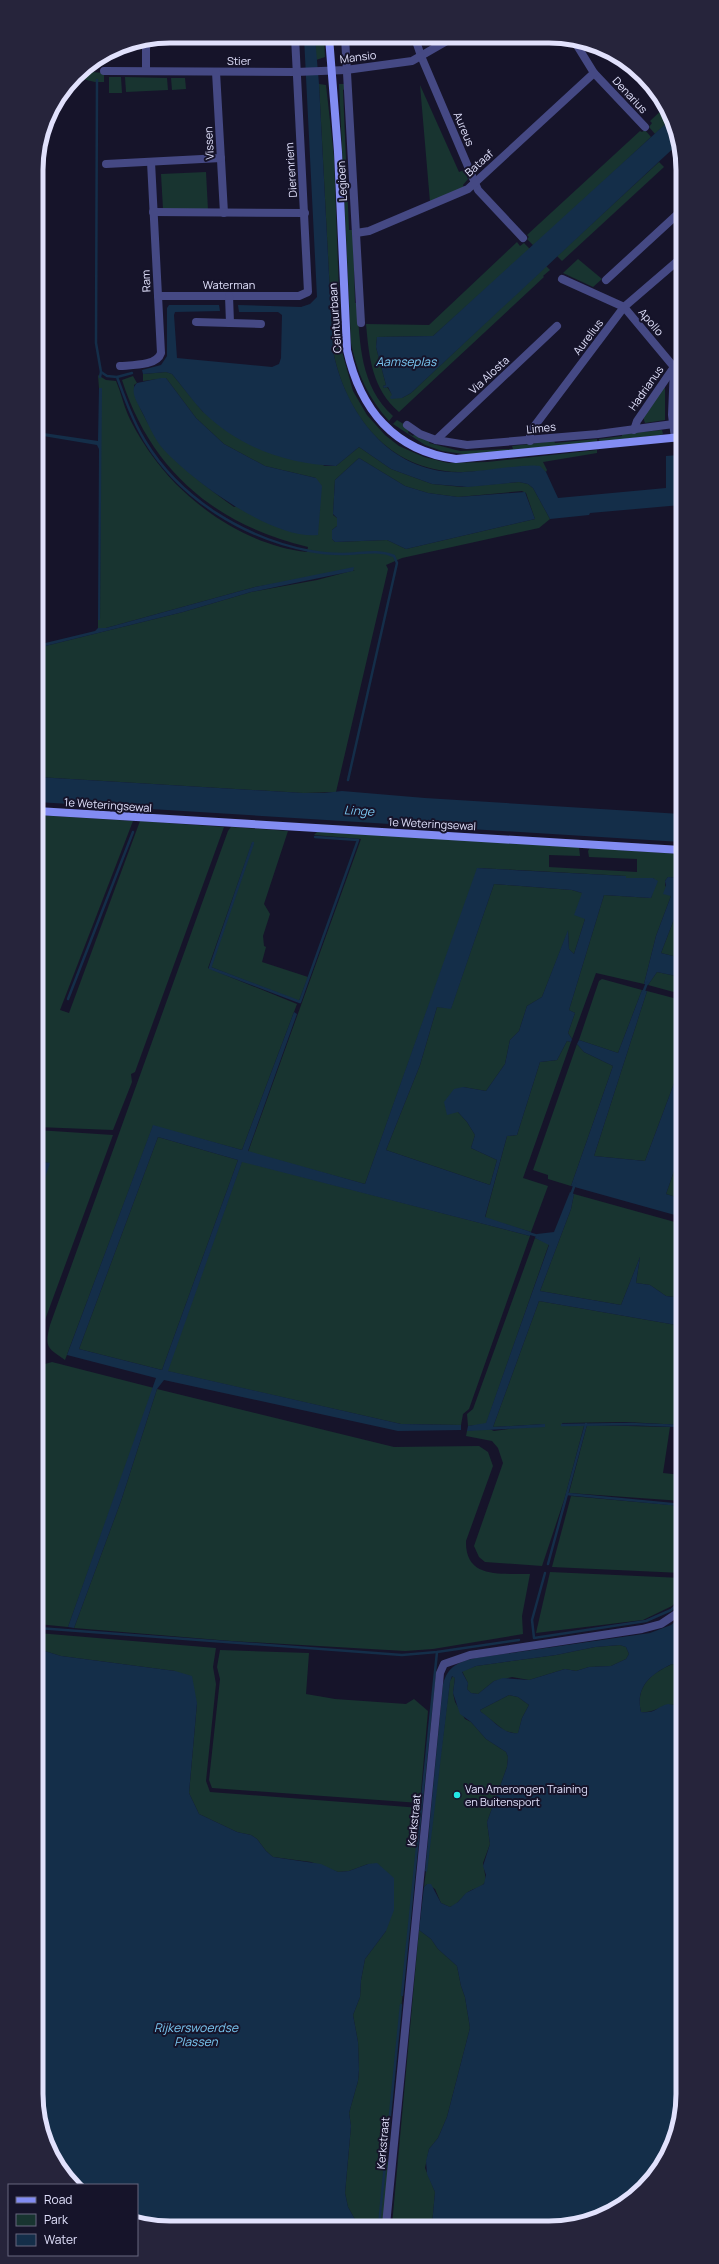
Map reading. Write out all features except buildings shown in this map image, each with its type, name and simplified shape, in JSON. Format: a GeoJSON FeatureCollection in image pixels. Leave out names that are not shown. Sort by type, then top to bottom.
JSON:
{"type":"FeatureCollection","features":[{"type":"Feature","properties":{"kind":"street","name":"Dierenriem"},"geometry":{"type":"LineString","coordinates":[[295,43],[300,72],[309,286],[306,294],[299,296]]}},
{"type":"Feature","properties":{"kind":"street","name":"Ceintuurbaan"},"geometry":{"type":"LineString","coordinates":[[330,43],[347,350],[355,379],[378,420],[402,442],[437,457],[456,459],[676,438]]}},
{"type":"Feature","properties":{"kind":"street","name":"Legioen"},"geometry":{"type":"LineString","coordinates":[[345,43],[361,323]]}},
{"type":"Feature","properties":{"kind":"street","name":"Aureus"},"geometry":{"type":"LineString","coordinates":[[417,43],[478,190],[523,238]]}},
{"type":"Feature","properties":{"kind":"street","name":"Mansio"},"geometry":{"type":"LineString","coordinates":[[332,71],[412,61],[443,43]]}},
{"type":"Feature","properties":{"kind":"street"},"geometry":{"type":"LineString","coordinates":[[146,45],[146,70]]}},
{"type":"Feature","properties":{"kind":"street","name":"Denarius"},"geometry":{"type":"LineString","coordinates":[[577,46],[594,73],[645,127]]}},
{"type":"Feature","properties":{"kind":"street","name":"Stier"},"geometry":{"type":"LineString","coordinates":[[104,71],[332,71]]}},
{"type":"Feature","properties":{"kind":"street","name":"Vissen"},"geometry":{"type":"LineString","coordinates":[[216,72],[224,213]]}},
{"type":"Feature","properties":{"kind":"street","name":"Bataaf"},"geometry":{"type":"LineString","coordinates":[[356,233],[369,231],[468,189],[594,73]]}},
{"type":"Feature","properties":{"kind":"street"},"geometry":{"type":"LineString","coordinates":[[106,164],[220,158]]}},
{"type":"Feature","properties":{"kind":"street","name":"Ram"},"geometry":{"type":"LineString","coordinates":[[120,366],[151,362],[160,358],[161,353],[151,162]]}},
{"type":"Feature","properties":{"kind":"street"},"geometry":{"type":"LineString","coordinates":[[154,212],[305,213]]}},
{"type":"Feature","properties":{"kind":"street"},"geometry":{"type":"LineString","coordinates":[[606,280],[676,216]]}},
{"type":"Feature","properties":{"kind":"street","name":"Aurelius"},"geometry":{"type":"LineString","coordinates":[[530,440],[530,432],[624,307],[676,262]]}},
{"type":"Feature","properties":{"kind":"street","name":"Apollo"},"geometry":{"type":"LineString","coordinates":[[562,278],[624,307],[674,367]]}},
{"type":"Feature","properties":{"kind":"street","name":"Waterman"},"geometry":{"type":"LineString","coordinates":[[158,296],[299,296]]}},
{"type":"Feature","properties":{"kind":"street"},"geometry":{"type":"LineString","coordinates":[[229,296],[230,323]]}},
{"type":"Feature","properties":{"kind":"street"},"geometry":{"type":"LineString","coordinates":[[196,322],[262,324]]}},
{"type":"Feature","properties":{"kind":"street","name":"Via Alosta"},"geometry":{"type":"LineString","coordinates":[[436,440],[557,326]]}},
{"type":"Feature","properties":{"kind":"street"},"geometry":{"type":"LineString","coordinates":[[674,367],[676,405]]}},
{"type":"Feature","properties":{"kind":"street","name":"Hadrianus"},"geometry":{"type":"LineString","coordinates":[[634,430],[637,421],[674,367]]}},
{"type":"Feature","properties":{"kind":"street","name":"Limes"},"geometry":{"type":"LineString","coordinates":[[407,425],[420,434],[436,440],[467,445],[634,430],[676,424]]}},
{"type":"Feature","properties":{"kind":"street","name":"1e Weteringsewal"},"geometry":{"type":"LineString","coordinates":[[43,811],[676,850]]}},
{"type":"Feature","properties":{"kind":"street","name":"Kerkstraat"},"geometry":{"type":"LineString","coordinates":[[386,2221],[440,1673],[444,1664],[470,1655],[642,1629],[661,1624],[676,1614]]}},
{"type":"Feature","properties":{"kind":"green space"},"geometry":{"type":"Polygon","coordinates":[[[315,43],[324,43],[325,57],[316,60],[315,43]]]}},
{"type":"Feature","properties":{"kind":"green space"},"geometry":{"type":"Polygon","coordinates":[[[90,72],[104,73],[104,82],[95,82],[81,79],[90,72]]]}},
{"type":"Feature","properties":{"kind":"green space"},"geometry":{"type":"Polygon","coordinates":[[[109,77],[121,77],[122,93],[109,93],[109,77]]]}},
{"type":"Feature","properties":{"kind":"green space"},"geometry":{"type":"Polygon","coordinates":[[[125,77],[167,78],[168,90],[126,92],[125,77]]]}},
{"type":"Feature","properties":{"kind":"green space"},"geometry":{"type":"Polygon","coordinates":[[[171,78],[185,78],[186,89],[172,90],[171,78]]]}},
{"type":"Feature","properties":{"kind":"green space"},"geometry":{"type":"Polygon","coordinates":[[[319,84],[326,85],[334,157],[341,348],[353,391],[367,415],[385,435],[399,446],[424,457],[448,463],[487,462],[597,450],[597,453],[543,462],[547,470],[546,472],[537,466],[468,472],[433,469],[411,461],[391,450],[374,435],[360,417],[348,397],[339,374],[333,351],[319,84]]]}},
{"type":"Feature","properties":{"kind":"green space"},"geometry":{"type":"Polygon","coordinates":[[[339,84],[345,84],[345,89],[343,90],[349,230],[353,230],[355,303],[357,303],[361,349],[368,378],[374,391],[382,404],[393,416],[389,421],[375,403],[364,385],[353,354],[351,343],[339,84]]]}},
{"type":"Feature","properties":{"kind":"green space"},"geometry":{"type":"Polygon","coordinates":[[[420,85],[459,172],[464,170],[468,179],[463,185],[464,188],[430,202],[420,85]]]}},
{"type":"Feature","properties":{"kind":"green space"},"geometry":{"type":"Polygon","coordinates":[[[661,110],[667,123],[655,134],[649,127],[652,123],[650,121],[661,110]]]}},
{"type":"Feature","properties":{"kind":"green space"},"geometry":{"type":"Polygon","coordinates":[[[645,130],[651,137],[534,246],[527,239],[529,237],[527,235],[640,131],[642,132],[645,130]]]}},
{"type":"Feature","properties":{"kind":"green space"},"geometry":{"type":"Polygon","coordinates":[[[659,162],[664,167],[562,261],[557,256],[659,162]]]}},
{"type":"Feature","properties":{"kind":"green space"},"geometry":{"type":"Polygon","coordinates":[[[206,172],[208,210],[163,209],[161,174],[206,172]]]}},
{"type":"Feature","properties":{"kind":"green space"},"geometry":{"type":"Polygon","coordinates":[[[517,242],[520,246],[524,243],[530,249],[433,336],[377,337],[376,347],[386,385],[383,386],[384,388],[387,387],[394,397],[402,398],[411,393],[546,266],[550,270],[399,412],[390,403],[377,383],[371,360],[366,324],[429,325],[517,242]]]}},
{"type":"Feature","properties":{"kind":"green space"},"geometry":{"type":"Polygon","coordinates":[[[578,259],[602,279],[593,287],[563,273],[578,259]]]}},
{"type":"Feature","properties":{"kind":"green space"},"geometry":{"type":"Polygon","coordinates":[[[166,372],[172,374],[203,412],[325,466],[336,466],[359,447],[391,469],[432,484],[462,487],[519,482],[528,484],[533,488],[550,519],[539,528],[402,558],[386,565],[388,569],[336,792],[303,793],[43,777],[43,647],[183,612],[251,592],[317,580],[355,570],[255,587],[106,628],[98,628],[98,620],[100,619],[101,388],[99,388],[98,375],[106,380],[116,381],[128,415],[148,450],[165,472],[199,505],[240,531],[262,541],[284,548],[307,552],[308,547],[275,537],[244,524],[216,508],[191,489],[169,467],[150,441],[135,412],[122,380],[133,376],[137,383],[134,385],[134,389],[141,410],[151,429],[171,455],[194,477],[234,507],[316,478],[265,466],[224,444],[196,418],[166,378],[143,381],[143,374],[166,372]],[[359,458],[335,480],[333,515],[337,518],[337,526],[332,530],[332,539],[335,542],[387,540],[406,549],[535,519],[526,493],[522,491],[458,497],[428,493],[405,486],[359,458]]]}},
{"type":"Feature","properties":{"kind":"green space"},"geometry":{"type":"Polygon","coordinates":[[[665,385],[665,420],[645,423],[643,417],[665,385]]]}},
{"type":"Feature","properties":{"kind":"green space"},"geometry":{"type":"Polygon","coordinates":[[[397,420],[410,428],[408,433],[413,436],[415,434],[430,441],[429,443],[460,451],[513,449],[512,446],[554,441],[555,443],[597,439],[597,442],[476,455],[463,454],[442,451],[425,445],[393,424],[397,420]]]}},
{"type":"Feature","properties":{"kind":"green space"},"geometry":{"type":"Polygon","coordinates":[[[662,430],[663,434],[660,435],[599,442],[599,439],[622,436],[622,434],[662,430]]]}},
{"type":"Feature","properties":{"kind":"green space"},"geometry":{"type":"Polygon","coordinates":[[[43,815],[133,821],[60,1010],[69,1013],[140,821],[224,827],[135,1072],[131,1074],[132,1082],[113,1130],[43,1127],[43,815]]]}},
{"type":"Feature","properties":{"kind":"green space"},"geometry":{"type":"Polygon","coordinates":[[[231,827],[288,831],[264,904],[270,914],[263,936],[264,946],[266,947],[262,962],[308,977],[299,1001],[211,967],[254,842],[252,843],[208,968],[297,1004],[242,1150],[153,1126],[65,1360],[49,1347],[47,1338],[50,1325],[228,831],[231,827]]]}},
{"type":"Feature","properties":{"kind":"green space"},"geometry":{"type":"Polygon","coordinates":[[[318,831],[579,847],[580,856],[549,855],[549,867],[637,872],[637,859],[589,857],[588,851],[590,848],[676,854],[676,878],[668,877],[665,881],[665,885],[671,896],[656,936],[644,984],[596,973],[572,1039],[568,1033],[575,1013],[569,1010],[604,895],[651,898],[656,881],[653,878],[626,878],[626,876],[478,868],[365,1184],[248,1152],[361,839],[314,835],[318,831]]]}},
{"type":"Feature","properties":{"kind":"green space"},"geometry":{"type":"Polygon","coordinates":[[[494,884],[572,890],[582,893],[585,919],[574,954],[569,949],[568,931],[542,997],[527,1006],[519,1031],[510,1040],[505,1064],[486,1091],[463,1087],[458,1112],[467,1122],[475,1135],[471,1148],[497,1160],[490,1185],[386,1150],[420,1065],[437,1007],[451,1008],[494,884]]]}},
{"type":"Feature","properties":{"kind":"green space"},"geometry":{"type":"Polygon","coordinates":[[[676,914],[676,957],[661,953],[676,914]]]}},
{"type":"Feature","properties":{"kind":"green space"},"geometry":{"type":"Polygon","coordinates":[[[657,972],[676,976],[676,993],[648,985],[657,972]]]}},
{"type":"Feature","properties":{"kind":"green space"},"geometry":{"type":"Polygon","coordinates":[[[602,979],[642,990],[618,1053],[579,1040],[599,981],[602,979]]]}},
{"type":"Feature","properties":{"kind":"green space"},"geometry":{"type":"Polygon","coordinates":[[[647,991],[676,999],[676,1078],[645,1161],[594,1156],[647,991]]]}},
{"type":"Feature","properties":{"kind":"green space"},"geometry":{"type":"Polygon","coordinates":[[[567,1041],[571,1042],[523,1178],[548,1186],[531,1232],[485,1218],[507,1136],[517,1135],[540,1062],[557,1060],[567,1041]]]}},
{"type":"Feature","properties":{"kind":"green space"},"geometry":{"type":"Polygon","coordinates":[[[577,1044],[584,1052],[613,1066],[571,1186],[548,1179],[548,1175],[533,1170],[577,1044]]]}},
{"type":"Feature","properties":{"kind":"green space"},"geometry":{"type":"Polygon","coordinates":[[[43,1130],[113,1135],[43,1325],[43,1183],[48,1163],[43,1162],[43,1130]]]}},
{"type":"Feature","properties":{"kind":"green space"},"geometry":{"type":"Polygon","coordinates":[[[158,1137],[238,1160],[162,1370],[79,1349],[158,1137]]]}},
{"type":"Feature","properties":{"kind":"green space"},"geometry":{"type":"Polygon","coordinates":[[[242,1161],[530,1236],[469,1409],[463,1414],[461,1425],[401,1424],[167,1371],[242,1161]]]}},
{"type":"Feature","properties":{"kind":"green space"},"geometry":{"type":"Polygon","coordinates":[[[676,1165],[676,1197],[666,1194],[676,1165]]]}},
{"type":"Feature","properties":{"kind":"green space"},"geometry":{"type":"Polygon","coordinates":[[[574,1194],[676,1222],[676,1297],[666,1296],[650,1285],[636,1283],[640,1257],[621,1305],[540,1291],[571,1209],[574,1194]]]}},
{"type":"Feature","properties":{"kind":"green space"},"geometry":{"type":"Polygon","coordinates":[[[535,1238],[549,1244],[486,1424],[468,1426],[467,1414],[473,1409],[535,1238]]]}},
{"type":"Feature","properties":{"kind":"green space"},"geometry":{"type":"Polygon","coordinates":[[[539,1301],[676,1325],[676,1425],[626,1422],[562,1423],[563,1426],[584,1426],[565,1497],[542,1566],[485,1562],[479,1557],[474,1546],[503,1463],[498,1448],[492,1441],[466,1436],[467,1431],[487,1428],[494,1431],[545,1424],[493,1427],[539,1301]]]}},
{"type":"Feature","properties":{"kind":"green space"},"geometry":{"type":"Polygon","coordinates":[[[52,1362],[154,1388],[68,1627],[43,1624],[43,1365],[52,1362]]]}},
{"type":"Feature","properties":{"kind":"green space"},"geometry":{"type":"Polygon","coordinates":[[[157,1389],[394,1447],[479,1446],[488,1452],[493,1466],[466,1541],[467,1554],[478,1568],[487,1572],[530,1574],[522,1616],[523,1634],[433,1649],[405,1651],[231,1641],[74,1628],[121,1501],[157,1389]]]}},
{"type":"Feature","properties":{"kind":"green space"},"geometry":{"type":"Polygon","coordinates":[[[587,1425],[670,1427],[663,1473],[676,1474],[676,1501],[569,1493],[587,1425]]]}},
{"type":"Feature","properties":{"kind":"green space"},"geometry":{"type":"Polygon","coordinates":[[[571,1496],[676,1505],[676,1573],[552,1567],[571,1496]]]}},
{"type":"Feature","properties":{"kind":"green space"},"geometry":{"type":"Polygon","coordinates":[[[550,1572],[676,1578],[676,1602],[672,1606],[643,1620],[536,1633],[550,1572]]]}},
{"type":"Feature","properties":{"kind":"green space"},"geometry":{"type":"Polygon","coordinates":[[[43,1633],[216,1648],[213,1667],[216,1684],[206,1781],[210,1792],[421,1808],[386,2163],[390,2160],[383,2221],[356,2221],[348,2207],[345,2193],[351,2126],[349,2113],[358,2081],[359,2071],[358,2042],[353,2015],[360,1997],[361,1980],[365,1959],[386,1931],[368,1864],[349,1871],[338,1872],[311,1862],[273,1857],[266,1851],[257,1839],[251,1835],[237,1832],[199,1814],[189,1793],[197,1703],[175,1671],[61,1656],[43,1651],[43,1633]]]}},
{"type":"Feature","properties":{"kind":"green space"},"geometry":{"type":"Polygon","coordinates":[[[620,1645],[626,1647],[629,1654],[626,1659],[611,1666],[589,1667],[576,1671],[565,1669],[529,1680],[512,1677],[494,1681],[478,1694],[471,1693],[467,1689],[468,1683],[462,1671],[476,1666],[556,1655],[595,1647],[620,1645]]]}},
{"type":"Feature","properties":{"kind":"green space"},"geometry":{"type":"Polygon","coordinates":[[[220,1650],[309,1653],[306,1694],[335,1699],[406,1704],[414,1699],[428,1711],[420,1803],[212,1788],[209,1780],[220,1679],[217,1667],[220,1650]]]}},
{"type":"Feature","properties":{"kind":"green space"},"geometry":{"type":"Polygon","coordinates":[[[672,1664],[676,1665],[676,1705],[669,1705],[651,1711],[641,1712],[640,1695],[646,1682],[664,1668],[672,1664]]]}},
{"type":"Feature","properties":{"kind":"green space"},"geometry":{"type":"Polygon","coordinates":[[[453,1676],[455,1678],[453,1693],[455,1702],[465,1719],[471,1722],[486,1739],[506,1752],[508,1757],[507,1767],[487,1822],[490,1844],[483,1863],[486,1880],[482,1885],[468,1892],[456,1904],[450,1907],[441,1903],[435,1889],[427,1884],[424,1887],[450,1681],[453,1676]]]}},
{"type":"Feature","properties":{"kind":"green space"},"geometry":{"type":"Polygon","coordinates":[[[509,1695],[518,1697],[529,1705],[522,1718],[518,1734],[505,1731],[480,1710],[509,1695]]]}},
{"type":"Feature","properties":{"kind":"green space"},"geometry":{"type":"Polygon","coordinates":[[[419,1930],[431,1939],[438,1949],[457,1966],[465,1997],[470,2028],[447,2117],[438,2138],[429,2149],[425,2168],[435,2192],[432,2221],[392,2221],[419,1930]]]}},
{"type":"Feature","properties":{"kind":"water"},"geometry":{"type":"Polygon","coordinates":[[[304,43],[316,43],[333,351],[339,375],[349,397],[361,418],[376,437],[394,452],[415,464],[438,471],[464,472],[534,465],[540,466],[546,472],[558,498],[666,488],[666,456],[676,455],[676,505],[590,513],[589,515],[550,519],[533,488],[528,484],[519,482],[468,487],[432,484],[391,469],[359,447],[336,466],[299,462],[264,451],[232,435],[203,412],[172,374],[166,372],[143,374],[142,370],[161,365],[167,356],[167,308],[169,305],[219,305],[220,311],[175,312],[177,358],[272,367],[279,364],[281,358],[282,315],[278,312],[239,312],[238,305],[301,307],[310,304],[317,297],[304,43]]]}},
{"type":"Feature","properties":{"kind":"water","name":"Aamseplas"},"geometry":{"type":"Polygon","coordinates":[[[667,123],[674,147],[411,393],[402,398],[391,399],[390,397],[392,395],[388,387],[384,388],[383,386],[386,385],[376,347],[377,337],[433,336],[667,123]]]}},
{"type":"Feature","properties":{"kind":"water"},"geometry":{"type":"Polygon","coordinates":[[[166,378],[196,418],[224,444],[265,466],[316,478],[322,486],[318,535],[300,534],[279,528],[257,519],[214,492],[177,463],[164,450],[151,431],[134,393],[137,383],[166,378]]]}},
{"type":"Feature","properties":{"kind":"water"},"geometry":{"type":"Polygon","coordinates":[[[99,388],[102,388],[100,620],[98,620],[99,449],[97,445],[43,436],[43,433],[98,441],[99,388]]]}},
{"type":"Feature","properties":{"kind":"water"},"geometry":{"type":"Polygon","coordinates":[[[359,458],[405,486],[428,493],[458,497],[525,492],[535,519],[406,549],[387,540],[335,542],[332,539],[332,530],[337,526],[337,518],[333,514],[335,480],[359,458]]]}},
{"type":"Feature","properties":{"kind":"water"},"geometry":{"type":"Polygon","coordinates":[[[354,567],[353,571],[251,592],[183,612],[43,647],[43,644],[95,631],[98,628],[106,628],[255,587],[354,567]]]}},
{"type":"Feature","properties":{"kind":"water","name":"Linge"},"geometry":{"type":"Polygon","coordinates":[[[43,777],[303,793],[342,791],[425,798],[676,814],[676,842],[43,802],[43,777]]]}},
{"type":"Feature","properties":{"kind":"water"},"geometry":{"type":"Polygon","coordinates":[[[477,868],[626,876],[626,878],[653,878],[658,881],[651,898],[604,895],[569,1010],[575,1013],[568,1033],[572,1039],[571,1042],[567,1041],[557,1060],[540,1062],[517,1135],[507,1136],[485,1217],[531,1232],[530,1236],[242,1162],[168,1371],[401,1424],[461,1425],[461,1430],[398,1431],[164,1380],[157,1389],[121,1501],[74,1628],[68,1627],[156,1378],[67,1355],[153,1125],[242,1150],[294,1012],[297,1014],[248,1151],[365,1184],[477,868]],[[494,884],[451,1009],[437,1007],[420,1065],[386,1150],[490,1185],[497,1160],[471,1148],[475,1135],[467,1122],[458,1112],[447,1115],[444,1102],[454,1089],[463,1087],[486,1091],[505,1064],[510,1040],[519,1031],[527,1006],[542,997],[568,930],[569,949],[574,954],[585,919],[574,915],[582,893],[572,890],[494,884]],[[158,1137],[79,1349],[162,1370],[238,1160],[158,1137]]]}},
{"type":"Feature","properties":{"kind":"water"},"geometry":{"type":"Polygon","coordinates":[[[668,877],[676,878],[676,914],[661,953],[676,957],[676,976],[657,972],[648,985],[644,984],[656,936],[671,896],[663,894],[666,886],[665,881],[668,877]]]}},
{"type":"Feature","properties":{"kind":"water"},"geometry":{"type":"Polygon","coordinates":[[[642,990],[647,991],[594,1156],[645,1161],[676,1078],[676,1165],[666,1194],[676,1197],[676,1215],[571,1186],[613,1066],[584,1052],[577,1044],[579,1040],[618,1053],[642,990]]]}},
{"type":"Feature","properties":{"kind":"water"},"geometry":{"type":"Polygon","coordinates":[[[43,1162],[50,1163],[43,1184],[43,1162]]]}},
{"type":"Feature","properties":{"kind":"water"},"geometry":{"type":"Polygon","coordinates":[[[570,1192],[574,1194],[571,1209],[540,1291],[621,1305],[640,1257],[636,1283],[650,1285],[666,1296],[676,1297],[676,1325],[539,1301],[493,1427],[545,1424],[545,1427],[467,1431],[468,1426],[486,1423],[549,1245],[535,1238],[537,1234],[554,1232],[570,1192]]]}},
{"type":"Feature","properties":{"kind":"water"},"geometry":{"type":"Polygon","coordinates":[[[676,1620],[676,1665],[672,1664],[651,1677],[646,1682],[640,1695],[641,1712],[653,1711],[668,1704],[676,1705],[676,2103],[674,2119],[669,2135],[659,2158],[645,2178],[633,2190],[613,2204],[590,2214],[574,2219],[558,2221],[432,2221],[435,2192],[427,2174],[426,2161],[429,2149],[438,2138],[447,2117],[470,2028],[465,1997],[457,1966],[438,1949],[431,1939],[419,1930],[424,1887],[427,1884],[431,1884],[441,1903],[450,1907],[458,1902],[466,1893],[484,1884],[486,1875],[483,1866],[490,1844],[487,1822],[507,1767],[508,1757],[506,1752],[486,1739],[471,1722],[460,1714],[453,1693],[455,1678],[452,1676],[450,1682],[427,1872],[425,1871],[443,1684],[445,1678],[451,1669],[459,1663],[476,1658],[650,1633],[671,1625],[676,1620]],[[620,1645],[595,1647],[556,1655],[476,1666],[462,1672],[468,1683],[467,1689],[471,1693],[478,1694],[494,1681],[503,1678],[529,1680],[565,1669],[576,1671],[589,1667],[611,1666],[626,1659],[629,1654],[626,1647],[620,1645]],[[509,1695],[480,1710],[503,1730],[518,1733],[522,1718],[529,1705],[518,1697],[509,1695]]]}},
{"type":"Feature","properties":{"kind":"water","name":"Rijkerswoerdse Plassen"},"geometry":{"type":"Polygon","coordinates":[[[43,1651],[61,1656],[175,1671],[192,1676],[197,1703],[189,1793],[199,1814],[237,1832],[251,1835],[257,1839],[266,1851],[273,1857],[321,1864],[338,1872],[349,1871],[368,1864],[377,1863],[394,1878],[394,1910],[386,1931],[365,1959],[361,1980],[360,1997],[353,2015],[358,2042],[359,2070],[358,2081],[349,2113],[351,2126],[345,2193],[348,2207],[356,2221],[161,2221],[145,2219],[138,2217],[138,2184],[80,2184],[60,2158],[45,2119],[43,2094],[43,1651]]]}},
{"type":"Feature","properties":{"kind":"waterway"},"geometry":{"type":"LineString","coordinates":[[97,80],[96,343],[101,372],[107,376],[117,377],[137,426],[159,462],[176,481],[195,498],[216,513],[238,526],[285,545],[326,553],[343,554],[369,552],[388,554],[394,556],[397,563],[348,780]]}},
{"type":"Feature","properties":{"kind":"waterway"},"geometry":{"type":"LineString","coordinates":[[100,377],[101,372]]}},
{"type":"Feature","properties":{"kind":"waterway"},"geometry":{"type":"LineString","coordinates":[[117,377],[132,373]]}},
{"type":"Feature","properties":{"kind":"waterway"},"geometry":{"type":"LineString","coordinates":[[68,999],[133,832]]}},
{"type":"Feature","properties":{"kind":"waterway"},"geometry":{"type":"LineString","coordinates":[[253,843],[210,968],[300,1002],[358,840],[315,837]]}},
{"type":"Feature","properties":{"kind":"waterway"},"geometry":{"type":"LineString","coordinates":[[643,993],[647,983]]}},
{"type":"Feature","properties":{"kind":"waterway"},"geometry":{"type":"LineString","coordinates":[[571,1195],[575,1184]]}},
{"type":"Feature","properties":{"kind":"waterway"},"geometry":{"type":"LineString","coordinates":[[528,1233],[538,1236]]}},
{"type":"Feature","properties":{"kind":"waterway"},"geometry":{"type":"LineString","coordinates":[[548,1564],[586,1424]]}},
{"type":"Feature","properties":{"kind":"waterway"},"geometry":{"type":"LineString","coordinates":[[562,1425],[630,1424],[676,1426]]}},
{"type":"Feature","properties":{"kind":"waterway"},"geometry":{"type":"LineString","coordinates":[[567,1494],[676,1504]]}},
{"type":"Feature","properties":{"kind":"waterway"},"geometry":{"type":"LineString","coordinates":[[545,1573],[532,1620],[534,1638],[646,1621],[671,1610],[676,1605]]}},
{"type":"Feature","properties":{"kind":"waterway"},"geometry":{"type":"LineString","coordinates":[[43,1628],[402,1655],[437,1652],[519,1640]]}},
{"type":"Feature","properties":{"kind":"waterway"},"geometry":{"type":"LineString","coordinates":[[402,1995],[437,1652]]}},
{"type":"Feature","properties":{"kind":"waterway"},"geometry":{"type":"LineString","coordinates":[[379,2221],[401,2005]]}},
{"type":"Feature","properties":{"kind":"place","name":"Van Amerongen Training en Buitensport"},"geometry":{"type":"Point","coordinates":[457,1795]}}]}
